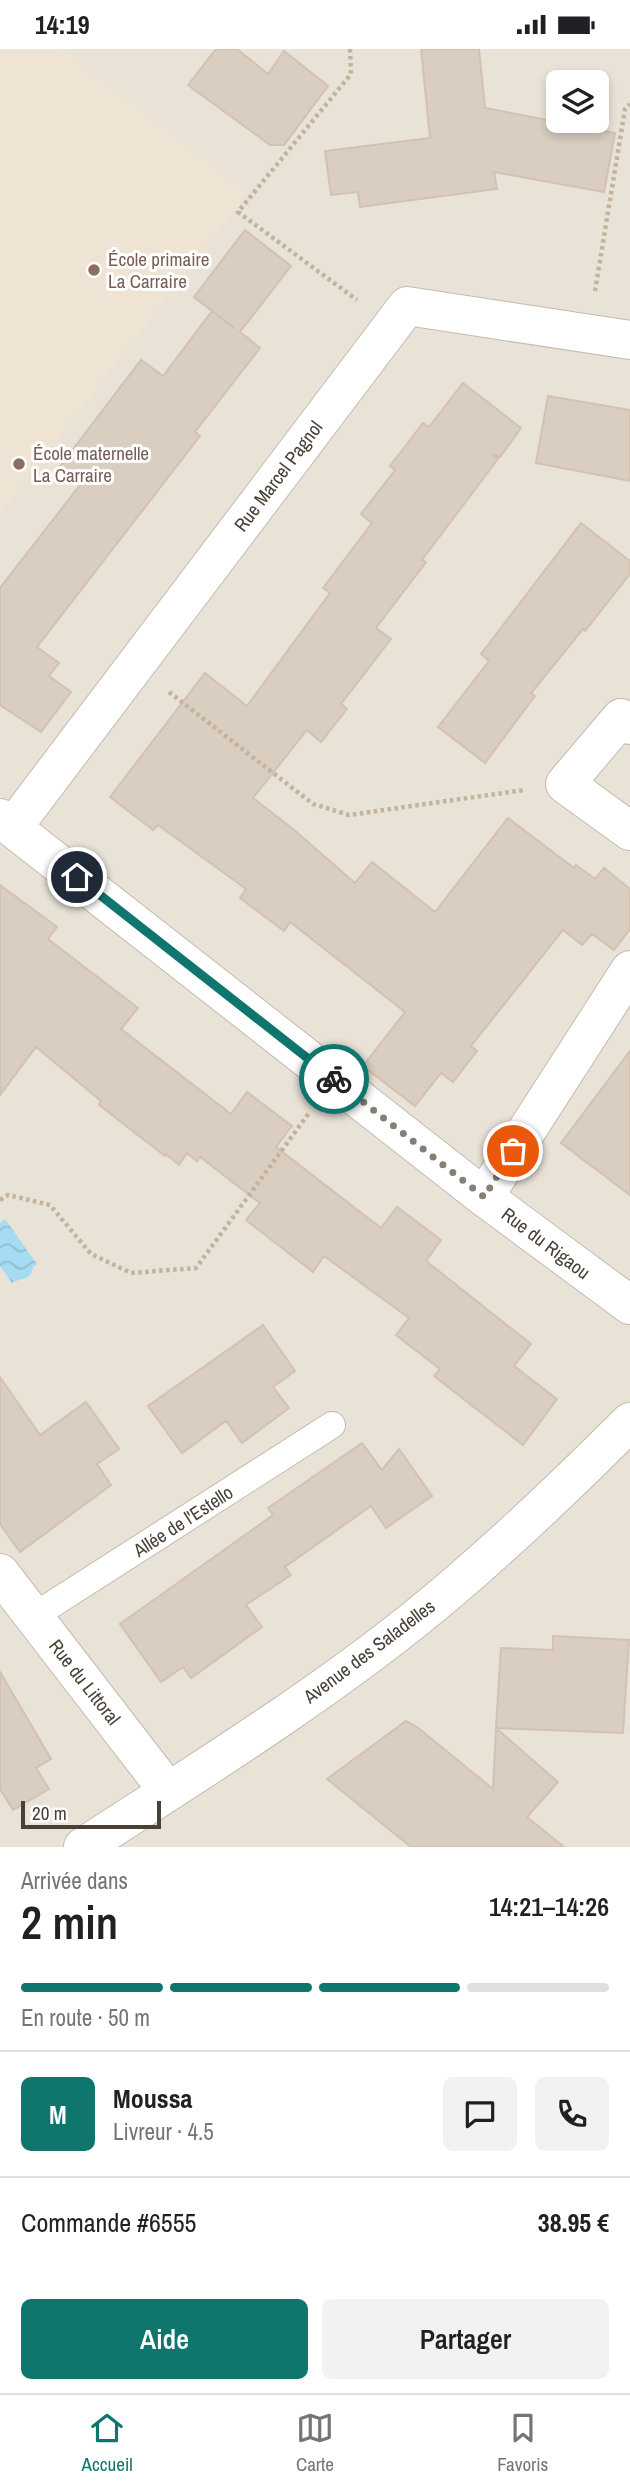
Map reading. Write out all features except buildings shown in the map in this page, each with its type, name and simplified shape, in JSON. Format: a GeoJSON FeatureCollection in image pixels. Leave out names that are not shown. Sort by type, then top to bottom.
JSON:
{"type":"FeatureCollection","features":[{"type":"Feature","properties":{"kind":"street","name":"Rue Marcel Pagnol"},"geometry":{"type":"LineString","coordinates":[[7,823],[135,666],[407,306],[630,340]]}},
{"type":"Feature","properties":{"kind":"street"},"geometry":{"type":"LineString","coordinates":[[630,725],[621,718],[565,784],[630,831]]}},
{"type":"Feature","properties":{"kind":"street","name":"Rue du Rigaou"},"geometry":{"type":"LineString","coordinates":[[7,823],[484,1197],[630,1305]]}},
{"type":"Feature","properties":{"kind":"street"},"geometry":{"type":"LineString","coordinates":[[484,1197],[630,970]]}},
{"type":"Feature","properties":{"kind":"street","name":"Avenue des Saladelles"},"geometry":{"type":"LineString","coordinates":[[83,1847],[253,1738],[414,1619],[623,1442]]}},
{"type":"Feature","properties":{"kind":"street","name":"Rue du Littoral"},"geometry":{"type":"LineString","coordinates":[[0,1573],[169,1791]]}},
{"type":"Feature","properties":{"kind":"lane","name":"Allée de l'Estello"},"geometry":{"type":"LineString","coordinates":[[34,1616],[332,1425]]}},
{"type":"Feature","properties":{"kind":"path"},"geometry":{"type":"LineString","coordinates":[[350,49],[351,74],[238,212],[392,326]]}},
{"type":"Feature","properties":{"kind":"path"},"geometry":{"type":"LineString","coordinates":[[588,334],[625,109],[630,104]]}},
{"type":"Feature","properties":{"kind":"path"},"geometry":{"type":"LineString","coordinates":[[135,666],[313,804],[349,815],[565,784]]}},
{"type":"Feature","properties":{"kind":"path"},"geometry":{"type":"LineString","coordinates":[[0,1201],[8,1195],[50,1205],[91,1254],[131,1273],[196,1268],[334,1079]]}},
{"type":"Feature","properties":{"kind":"shaded area"},"geometry":{"type":"Polygon","coordinates":[[[0,49],[630,49],[630,1847],[0,1847],[0,49]]]}},
{"type":"Feature","properties":{"kind":"shaded area","name":"École primaire La Carraire"},"geometry":{"type":"Polygon","coordinates":[[[0,49],[62,49],[249,192],[0,514],[0,49]]]}},
{"type":"Feature","properties":{"kind":"water"},"geometry":{"type":"Polygon","coordinates":[[[5,1219],[37,1264],[28,1277],[12,1283],[0,1266],[0,1223],[5,1219]]]}},
{"type":"Feature","properties":{"kind":"way so far"},"geometry":{"type":"LineString","coordinates":[[334,1079],[484,1197],[513,1151]]}},
{"type":"Feature","properties":{"kind":"place","name":"École primaire La Carraire"},"geometry":{"type":"Point","coordinates":[94,270]}},
{"type":"Feature","properties":{"kind":"place","name":"École maternelle La Carraire"},"geometry":{"type":"Point","coordinates":[19,464]}},
{"type":"Feature","properties":{"kind":"route"},"geometry":{"type":"LineString","coordinates":[[77,877],[334,1079]]}}]}
